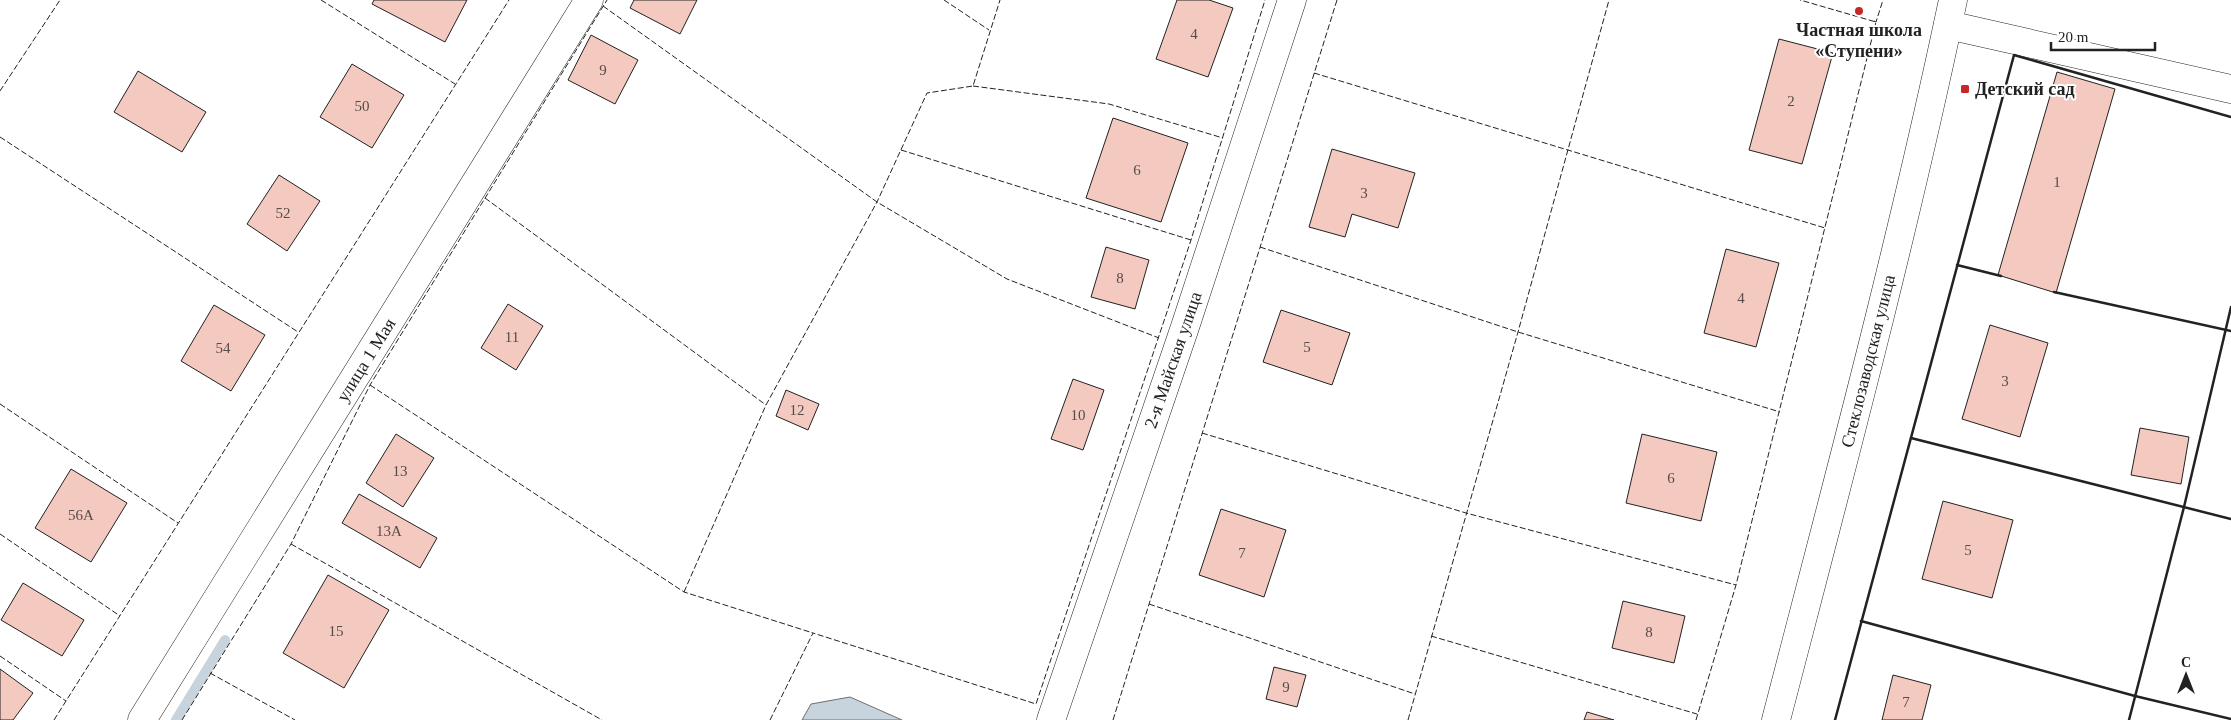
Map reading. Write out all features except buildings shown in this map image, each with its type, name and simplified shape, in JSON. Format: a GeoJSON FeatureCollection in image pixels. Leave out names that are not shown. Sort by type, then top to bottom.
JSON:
{"type":"FeatureCollection","features":[{"type":"Feature","properties":{"kind":"street","name":"улица 1 Мая"},"geometry":{"type":"LineString","coordinates":[[142,720],[589,0]]}},
{"type":"Feature","properties":{"kind":"street","name":"2-я Майская улица"},"geometry":{"type":"LineString","coordinates":[[1051,720],[1185,327],[1292,0]]}},
{"type":"Feature","properties":{"kind":"street"},"geometry":{"type":"LineString","coordinates":[[1950,13],[2231,89]]}},
{"type":"Feature","properties":{"kind":"street","name":"Стеклозаводская улица"},"geometry":{"type":"LineString","coordinates":[[1776,720],[1879,318],[1950,13]]}},
{"type":"Feature","properties":{"kind":"shaded area"},"geometry":{"type":"Polygon","coordinates":[[[850,697],[902,720],[802,720],[811,704],[850,697]]]}},
{"type":"Feature","properties":{"kind":"waterway"},"geometry":{"type":"LineString","coordinates":[[176,720],[225,640]]}},
{"type":"Feature","properties":{"kind":"fence"},"geometry":{"type":"LineString","coordinates":[[0,91],[60,0]]}},
{"type":"Feature","properties":{"kind":"fence"},"geometry":{"type":"LineString","coordinates":[[321,0],[455,84]]}},
{"type":"Feature","properties":{"kind":"fence"},"geometry":{"type":"LineString","coordinates":[[54,720],[509,0]]}},
{"type":"Feature","properties":{"kind":"fence"},"geometry":{"type":"LineString","coordinates":[[182,720],[291,544],[370,385],[607,0]]}},
{"type":"Feature","properties":{"kind":"fence"},"geometry":{"type":"LineString","coordinates":[[944,0],[989,30]]}},
{"type":"Feature","properties":{"kind":"fence"},"geometry":{"type":"LineString","coordinates":[[684,592],[766,405],[877,202],[927,93],[973,86],[1000,0]]}},
{"type":"Feature","properties":{"kind":"fence"},"geometry":{"type":"LineString","coordinates":[[770,720],[813,633],[1036,704],[1191,240],[1265,0]]}},
{"type":"Feature","properties":{"kind":"fence"},"geometry":{"type":"LineString","coordinates":[[1113,720],[1337,0]]}},
{"type":"Feature","properties":{"kind":"fence"},"geometry":{"type":"LineString","coordinates":[[1408,720],[1518,332],[1609,0]]}},
{"type":"Feature","properties":{"kind":"fence"},"geometry":{"type":"LineString","coordinates":[[1696,720],[1736,585],[1876,22],[1800,0]]}},
{"type":"Feature","properties":{"kind":"fence"},"geometry":{"type":"LineString","coordinates":[[1874,21],[1876,22],[1883,0]]}},
{"type":"Feature","properties":{"kind":"fence"},"geometry":{"type":"LineString","coordinates":[[603,6],[877,202],[1007,279],[1159,338]]}},
{"type":"Feature","properties":{"kind":"fence"},"geometry":{"type":"LineString","coordinates":[[1314,73],[1825,228]]}},
{"type":"Feature","properties":{"kind":"fence"},"geometry":{"type":"LineString","coordinates":[[973,86],[1109,104],[1223,138]]}},
{"type":"Feature","properties":{"kind":"fence"},"geometry":{"type":"LineString","coordinates":[[0,137],[298,332]]}},
{"type":"Feature","properties":{"kind":"fence"},"geometry":{"type":"LineString","coordinates":[[901,150],[1191,240]]}},
{"type":"Feature","properties":{"kind":"fence"},"geometry":{"type":"LineString","coordinates":[[485,198],[766,405]]}},
{"type":"Feature","properties":{"kind":"fence"},"geometry":{"type":"LineString","coordinates":[[1260,247],[1518,332],[1780,412]]}},
{"type":"Feature","properties":{"kind":"fence"},"geometry":{"type":"LineString","coordinates":[[370,385],[684,592],[813,633]]}},
{"type":"Feature","properties":{"kind":"fence"},"geometry":{"type":"LineString","coordinates":[[0,404],[178,523]]}},
{"type":"Feature","properties":{"kind":"fence"},"geometry":{"type":"LineString","coordinates":[[1202,433],[1466,513],[1736,585]]}},
{"type":"Feature","properties":{"kind":"fence"},"geometry":{"type":"LineString","coordinates":[[0,534],[120,616]]}},
{"type":"Feature","properties":{"kind":"fence"},"geometry":{"type":"LineString","coordinates":[[291,544],[602,720]]}},
{"type":"Feature","properties":{"kind":"fence"},"geometry":{"type":"LineString","coordinates":[[1149,604],[1415,694]]}},
{"type":"Feature","properties":{"kind":"fence"},"geometry":{"type":"LineString","coordinates":[[1431,636],[1697,714]]}},
{"type":"Feature","properties":{"kind":"fence"},"geometry":{"type":"LineString","coordinates":[[0,656],[66,701]]}},
{"type":"Feature","properties":{"kind":"fence"},"geometry":{"type":"LineString","coordinates":[[210,673],[295,720]]}},
{"type":"Feature","properties":{"kind":"wall"},"geometry":{"type":"LineString","coordinates":[[1835,720],[2014,55],[2231,117]]}},
{"type":"Feature","properties":{"kind":"wall"},"geometry":{"type":"LineString","coordinates":[[1957,265],[2001,276]]}},
{"type":"Feature","properties":{"kind":"wall"},"geometry":{"type":"LineString","coordinates":[[2054,292],[2231,331]]}},
{"type":"Feature","properties":{"kind":"wall"},"geometry":{"type":"LineString","coordinates":[[2129,720],[2184,507],[2231,307]]}},
{"type":"Feature","properties":{"kind":"wall"},"geometry":{"type":"LineString","coordinates":[[1911,438],[2231,519]]}},
{"type":"Feature","properties":{"kind":"wall"},"geometry":{"type":"LineString","coordinates":[[1861,621],[2135,696],[2231,719]]}},
{"type":"Feature","properties":{"kind":"place","name":"Частная школа «Ступени»"},"geometry":{"type":"Point","coordinates":[1859,11]}},
{"type":"Feature","properties":{"kind":"place","name":"Детский сад"},"geometry":{"type":"Point","coordinates":[1965,89]}}]}
